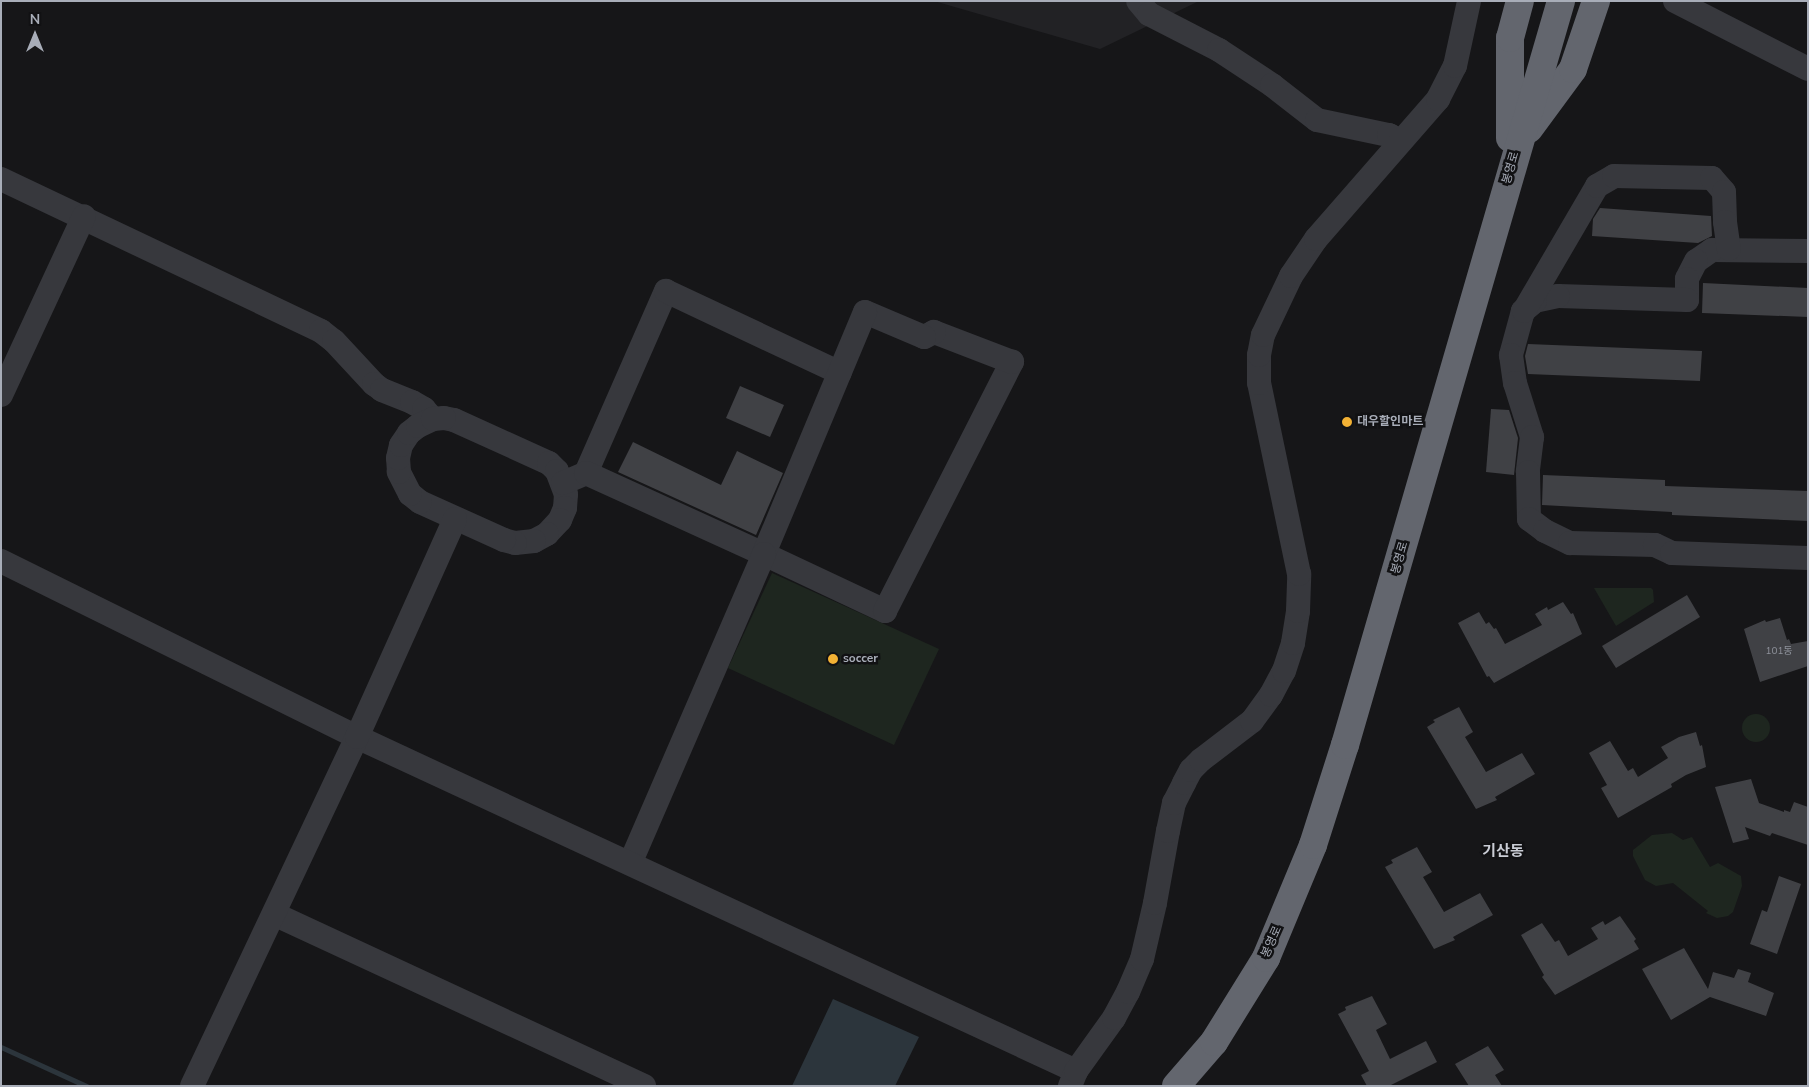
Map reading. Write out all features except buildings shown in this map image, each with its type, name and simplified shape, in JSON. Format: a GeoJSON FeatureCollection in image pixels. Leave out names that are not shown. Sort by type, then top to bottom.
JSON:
{"type":"FeatureCollection","features":[{"type":"Feature","properties":{"kind":"highway"},"geometry":{"type":"LineString","coordinates":[[1510,171],[1510,38],[1520,1]]}},
{"type":"Feature","properties":{"kind":"highway","name":"봉영로"},"geometry":{"type":"LineString","coordinates":[[1176,1086],[1214,1042],[1266,958],[1313,845],[1345,745],[1560,1]]}},
{"type":"Feature","properties":{"kind":"highway"},"geometry":{"type":"LineString","coordinates":[[1518,146],[1573,69],[1596,1]]}},
{"type":"Feature","properties":{"kind":"street"},"geometry":{"type":"LineString","coordinates":[[1138,1],[1149,14],[1219,50],[1272,85],[1317,120],[1388,135],[1401,142]]}},
{"type":"Feature","properties":{"kind":"street"},"geometry":{"type":"LineString","coordinates":[[1,562],[358,737],[630,863],[1073,1078],[1114,1018],[1128,992],[1142,959],[1174,804],[1184,783],[1191,770],[1201,760],[1252,721],[1272,695],[1284,671],[1293,643],[1298,611],[1299,574],[1259,383],[1259,355],[1263,335],[1291,276],[1316,239],[1438,99],[1455,66],[1469,1]]}},
{"type":"Feature","properties":{"kind":"street"},"geometry":{"type":"LineString","coordinates":[[1675,1],[1808,69]]}},
{"type":"Feature","properties":{"kind":"street"},"geometry":{"type":"LineString","coordinates":[[1729,249],[1725,222],[1724,192],[1712,178],[1614,176],[1597,186],[1524,311],[1511,355],[1515,383],[1532,438],[1528,472],[1529,519],[1545,531],[1570,543],[1655,545],[1672,554],[1808,558]]}},
{"type":"Feature","properties":{"kind":"street"},"geometry":{"type":"LineString","coordinates":[[1,179],[84,216],[321,331],[334,341],[374,384],[382,390],[424,409],[433,420]]}},
{"type":"Feature","properties":{"kind":"street"},"geometry":{"type":"LineString","coordinates":[[1,394],[84,216]]}},
{"type":"Feature","properties":{"kind":"street"},"geometry":{"type":"LineString","coordinates":[[1524,311],[1535,300],[1558,296],[1687,300],[1687,279],[1696,261],[1712,250],[1808,251]]}},
{"type":"Feature","properties":{"kind":"street"},"geometry":{"type":"LineString","coordinates":[[563,483],[586,473],[666,291],[840,373]]}},
{"type":"Feature","properties":{"kind":"street"},"geometry":{"type":"LineString","coordinates":[[586,473],[764,554],[884,611],[1012,362],[934,332],[924,337],[865,312],[764,554],[630,863]]}},
{"type":"Feature","properties":{"kind":"street"},"geometry":{"type":"LineString","coordinates":[[433,420],[454,420],[549,463],[557,471],[563,483],[566,494],[565,508],[560,520],[547,534],[534,541],[515,543],[455,519],[420,502],[410,494],[399,472],[400,452],[409,433],[418,426],[433,420]]}},
{"type":"Feature","properties":{"kind":"street"},"geometry":{"type":"LineString","coordinates":[[192,1086],[358,737],[455,519]]}},
{"type":"Feature","properties":{"kind":"street"},"geometry":{"type":"LineString","coordinates":[[274,914],[644,1086]]}},
{"type":"Feature","properties":{"kind":"shaded area"},"geometry":{"type":"Polygon","coordinates":[[[934,1],[1199,1],[1100,49],[934,1]]]}},
{"type":"Feature","properties":{"kind":"shaded area","name":"soccer"},"geometry":{"type":"Polygon","coordinates":[[[772,573],[939,649],[894,745],[728,668],[772,573]]]}},
{"type":"Feature","properties":{"kind":"shaded area"},"geometry":{"type":"Polygon","coordinates":[[[1594,588],[1651,588],[1653,590],[1654,602],[1616,626],[1594,588]]]}},
{"type":"Feature","properties":{"kind":"shaded area"},"geometry":{"type":"Polygon","coordinates":[[[1756,714],[1766,718],[1770,728],[1766,738],[1756,742],[1746,738],[1742,728],[1746,718],[1756,714]]]}},
{"type":"Feature","properties":{"kind":"shaded area"},"geometry":{"type":"Polygon","coordinates":[[[1672,833],[1683,840],[1692,837],[1710,867],[1718,863],[1741,876],[1742,886],[1733,912],[1728,916],[1717,918],[1706,913],[1708,911],[1673,883],[1656,886],[1645,880],[1633,856],[1633,850],[1652,835],[1672,833]]]}},
{"type":"Feature","properties":{"kind":"shaded area"},"geometry":{"type":"Polygon","coordinates":[[[833,999],[919,1037],[895,1086],[792,1086],[833,999]]]}},
{"type":"Feature","properties":{"kind":"waterway"},"geometry":{"type":"LineString","coordinates":[[1,1047],[86,1086]]}},
{"type":"Feature","properties":{"kind":"place","name":"대우할인마트"},"geometry":{"type":"Point","coordinates":[1347,422]}},
{"type":"Feature","properties":{"kind":"place","name":"soccer"},"geometry":{"type":"Point","coordinates":[833,659]}},
{"type":"Feature","properties":{"kind":"district","name":"기산동"},"geometry":{"type":"Point","coordinates":[1503,852]}}]}
